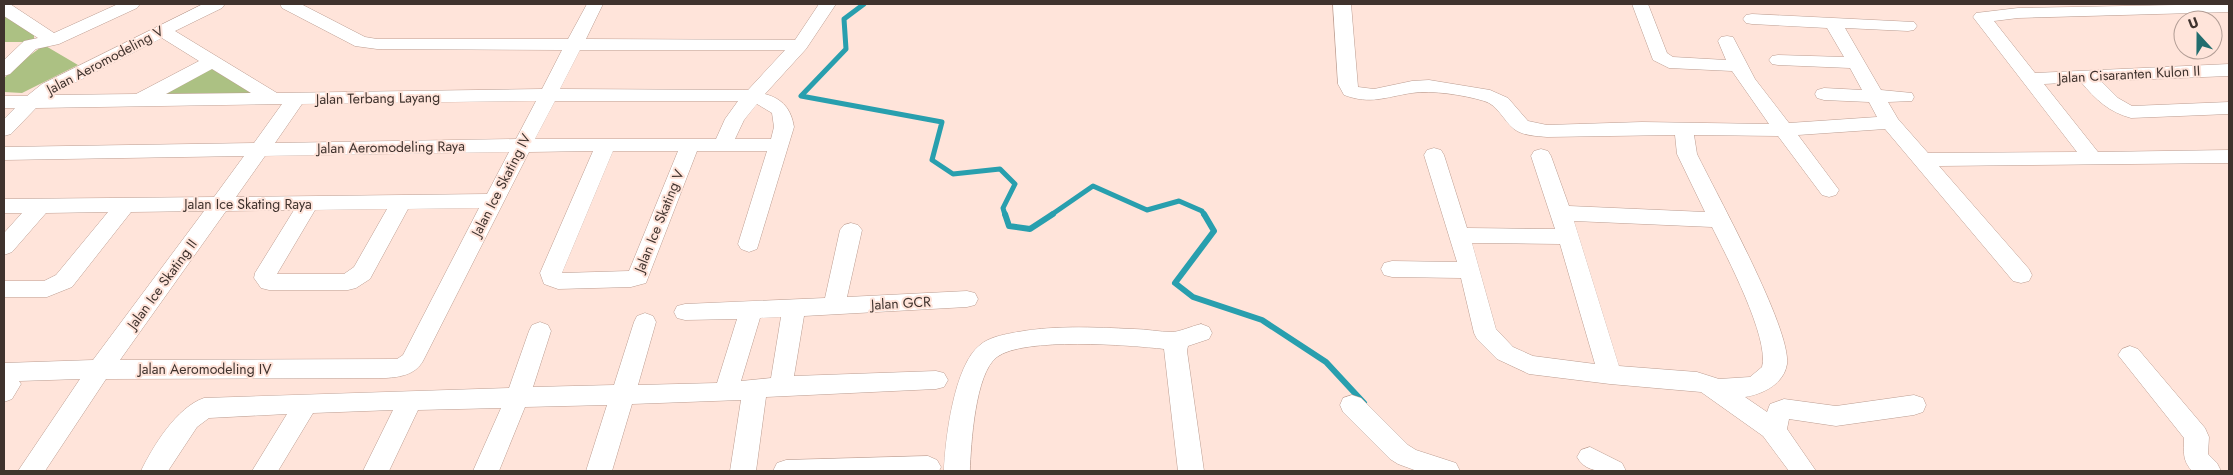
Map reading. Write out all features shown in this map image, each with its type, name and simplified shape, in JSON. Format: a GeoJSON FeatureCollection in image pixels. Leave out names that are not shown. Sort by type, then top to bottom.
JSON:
{"type":"FeatureCollection","features":[{"type":"Feature","properties":{"kind":"street"},"geometry":{"type":"LineString","coordinates":[[4,45],[30,45],[52,40],[131,4]]}},
{"type":"Feature","properties":{"kind":"street","name":"Jalan Aeromodeling V"},"geometry":{"type":"LineString","coordinates":[[4,130],[49,88],[76,72],[216,4]]}},
{"type":"Feature","properties":{"kind":"street"},"geometry":{"type":"LineString","coordinates":[[288,4],[361,42],[377,44],[800,45]]}},
{"type":"Feature","properties":{"kind":"street","name":"Jalan Ice Skating IV"},"geometry":{"type":"LineString","coordinates":[[406,365],[411,361],[595,4]]}},
{"type":"Feature","properties":{"kind":"street"},"geometry":{"type":"LineString","coordinates":[[723,144],[735,119],[752,97],[800,45],[827,4]]}},
{"type":"Feature","properties":{"kind":"street"},"geometry":{"type":"LineString","coordinates":[[1342,4],[1347,84],[1352,91],[1362,95],[1374,95],[1412,87],[1447,88],[1490,96],[1501,102],[1521,124],[1531,129],[1547,131],[1642,128],[1783,130],[1890,122]]}},
{"type":"Feature","properties":{"kind":"street"},"geometry":{"type":"LineString","coordinates":[[1640,4],[1659,56],[1662,59],[1669,62],[1738,66]]}},
{"type":"Feature","properties":{"kind":"street"},"geometry":{"type":"LineString","coordinates":[[2090,157],[1982,19],[1985,16],[2013,8],[2229,7]]}},
{"type":"Feature","properties":{"kind":"street"},"geometry":{"type":"LineString","coordinates":[[4,8],[52,40]]}},
{"type":"Feature","properties":{"kind":"street"},"geometry":{"type":"LineString","coordinates":[[1752,19],[1908,26]]}},
{"type":"Feature","properties":{"kind":"street"},"geometry":{"type":"LineString","coordinates":[[1834,24],[1890,122],[2021,274]]}},
{"type":"Feature","properties":{"kind":"street"},"geometry":{"type":"LineString","coordinates":[[162,31],[274,99]]}},
{"type":"Feature","properties":{"kind":"street"},"geometry":{"type":"LineString","coordinates":[[1727,41],[1738,66],[1783,130],[1829,190]]}},
{"type":"Feature","properties":{"kind":"street"},"geometry":{"type":"LineString","coordinates":[[4,70],[30,45]]}},
{"type":"Feature","properties":{"kind":"street"},"geometry":{"type":"LineString","coordinates":[[1778,60],[1857,63]]}},
{"type":"Feature","properties":{"kind":"street"},"geometry":{"type":"LineString","coordinates":[[140,101],[213,61]]}},
{"type":"Feature","properties":{"kind":"street","name":"Jalan Cisaranten Kulon II"},"geometry":{"type":"LineString","coordinates":[[2030,79],[2229,70]]}},
{"type":"Feature","properties":{"kind":"street"},"geometry":{"type":"LineString","coordinates":[[2086,76],[2111,104],[2131,112],[2229,108]]}},
{"type":"Feature","properties":{"kind":"street"},"geometry":{"type":"LineString","coordinates":[[1824,94],[1905,97]]}},
{"type":"Feature","properties":{"kind":"street","name":"Jalan Terbang Layang"},"geometry":{"type":"LineString","coordinates":[[4,102],[548,95],[740,95],[752,97],[776,105],[781,112],[784,127],[749,244]]}},
{"type":"Feature","properties":{"kind":"street","name":"Jalan Ice Skating II"},"geometry":{"type":"LineString","coordinates":[[31,471],[103,374],[219,204],[296,99]]}},
{"type":"Feature","properties":{"kind":"street"},"geometry":{"type":"LineString","coordinates":[[1683,130],[1687,142],[1687,154],[1763,313],[1774,345],[1776,363],[1768,376],[1754,387],[1716,389]]}},
{"type":"Feature","properties":{"kind":"street","name":"Jalan Aeromodeling Raya"},"geometry":{"type":"LineString","coordinates":[[4,153],[606,145],[778,145]]}},
{"type":"Feature","properties":{"kind":"street","name":"Jalan Ice Skating V"},"geometry":{"type":"LineString","coordinates":[[606,145],[552,273],[552,278],[558,281],[631,279],[638,277],[690,145]]}},
{"type":"Feature","properties":{"kind":"street"},"geometry":{"type":"LineString","coordinates":[[1434,155],[1470,270],[1485,333],[1505,353],[1529,366],[1610,375],[1698,381],[1716,389],[1774,430]]}},
{"type":"Feature","properties":{"kind":"street"},"geometry":{"type":"LineString","coordinates":[[1541,156],[1561,213],[1610,375]]}},
{"type":"Feature","properties":{"kind":"street"},"geometry":{"type":"LineString","coordinates":[[1923,160],[2229,157]]}},
{"type":"Feature","properties":{"kind":"street"},"geometry":{"type":"LineString","coordinates":[[309,203],[266,273],[265,278],[269,282],[348,282],[355,279],[362,273],[402,201]]}},
{"type":"Feature","properties":{"kind":"street","name":"Jalan Ice Skating Raya"},"geometry":{"type":"LineString","coordinates":[[4,206],[493,201]]}},
{"type":"Feature","properties":{"kind":"street"},"geometry":{"type":"LineString","coordinates":[[4,290],[47,289],[64,281],[126,204]]}},
{"type":"Feature","properties":{"kind":"street"},"geometry":{"type":"LineString","coordinates":[[4,247],[41,205]]}},
{"type":"Feature","properties":{"kind":"street"},"geometry":{"type":"LineString","coordinates":[[1561,213],[1718,220]]}},
{"type":"Feature","properties":{"kind":"street"},"geometry":{"type":"LineString","coordinates":[[834,307],[851,230]]}},
{"type":"Feature","properties":{"kind":"street"},"geometry":{"type":"LineString","coordinates":[[1459,235],[1568,237]]}},
{"type":"Feature","properties":{"kind":"street"},"geometry":{"type":"LineString","coordinates":[[1392,269],[1470,270]]}},
{"type":"Feature","properties":{"kind":"street","name":"Jalan GCR"},"geometry":{"type":"LineString","coordinates":[[685,312],[967,300]]}},
{"type":"Feature","properties":{"kind":"street"},"geometry":{"type":"LineString","coordinates":[[781,386],[794,308]]}},
{"type":"Feature","properties":{"kind":"street"},"geometry":{"type":"LineString","coordinates":[[726,392],[751,310]]}},
{"type":"Feature","properties":{"kind":"street"},"geometry":{"type":"LineString","coordinates":[[599,471],[645,322]]}},
{"type":"Feature","properties":{"kind":"street"},"geometry":{"type":"LineString","coordinates":[[486,471],[518,396],[540,331]]}},
{"type":"Feature","properties":{"kind":"street"},"geometry":{"type":"LineString","coordinates":[[956,471],[958,445],[970,384],[981,359],[988,351],[998,345],[1020,340],[1085,337],[1138,337],[1177,341],[1188,335],[1201,333]]}},
{"type":"Feature","properties":{"kind":"street"},"geometry":{"type":"LineString","coordinates":[[1177,341],[1175,351],[1191,471]]}},
{"type":"Feature","properties":{"kind":"street"},"geometry":{"type":"LineString","coordinates":[[2130,355],[2196,435],[2197,458],[2208,471]]}},
{"type":"Feature","properties":{"kind":"street","name":"Jalan Aeromodeling IV"},"geometry":{"type":"LineString","coordinates":[[5,383],[103,374],[386,369],[400,368],[406,365]]}},
{"type":"Feature","properties":{"kind":"street","name":"Jalan Aeromodeling IV"},"geometry":{"type":"LineString","coordinates":[[103,374],[157,382]]}},
{"type":"Feature","properties":{"kind":"street"},"geometry":{"type":"LineString","coordinates":[[154,471],[188,420],[204,408],[518,396],[726,392],[781,386],[936,380]]}},
{"type":"Feature","properties":{"kind":"street"},"geometry":{"type":"LineString","coordinates":[[1754,387],[1774,430],[1803,471]]}},
{"type":"Feature","properties":{"kind":"street"},"geometry":{"type":"LineString","coordinates":[[743,471],[755,389]]}},
{"type":"Feature","properties":{"kind":"street"},"geometry":{"type":"LineString","coordinates":[[376,471],[410,401]]}},
{"type":"Feature","properties":{"kind":"street"},"geometry":{"type":"LineString","coordinates":[[264,471],[306,403]]}},
{"type":"Feature","properties":{"kind":"street"},"geometry":{"type":"LineString","coordinates":[[1352,405],[1399,452],[1407,457],[1447,471]]}},
{"type":"Feature","properties":{"kind":"street"},"geometry":{"type":"LineString","coordinates":[[1774,430],[1779,411],[1784,409],[1836,416],[1914,405]]}},
{"type":"Feature","properties":{"kind":"street"},"geometry":{"type":"LineString","coordinates":[[1590,458],[1613,471]]}},
{"type":"Feature","properties":{"kind":"street"},"geometry":{"type":"LineString","coordinates":[[786,471],[928,467]]}},
{"type":"Feature","properties":{"kind":"green space"},"geometry":{"type":"Polygon","coordinates":[[[4,16],[34,35],[34,39],[26,42],[4,42],[4,16]]]}},
{"type":"Feature","properties":{"kind":"green space"},"geometry":{"type":"Polygon","coordinates":[[[44,45],[78,65],[22,93],[4,92],[4,78],[44,45]]]}},
{"type":"Feature","properties":{"kind":"green space"},"geometry":{"type":"Polygon","coordinates":[[[212,68],[256,96],[159,97],[212,68]]]}},
{"type":"Feature","properties":{"kind":"waterway"},"geometry":{"type":"LineString","coordinates":[[864,4],[844,19],[846,49],[801,96],[942,122],[932,160],[953,174],[1000,169],[1015,184],[1003,208],[1005,215]]}},
{"type":"Feature","properties":{"kind":"waterway"},"geometry":{"type":"LineString","coordinates":[[1051,215],[1093,186],[1147,210],[1179,201],[1202,211],[1204,215]]}},
{"type":"Feature","properties":{"kind":"waterway"},"geometry":{"type":"LineString","coordinates":[[1005,214],[1009,226],[1030,229],[1053,214]]}},
{"type":"Feature","properties":{"kind":"waterway"},"geometry":{"type":"LineString","coordinates":[[1204,214],[1214,231],[1175,283],[1193,297],[1262,320],[1326,362],[1364,403]]}}]}
